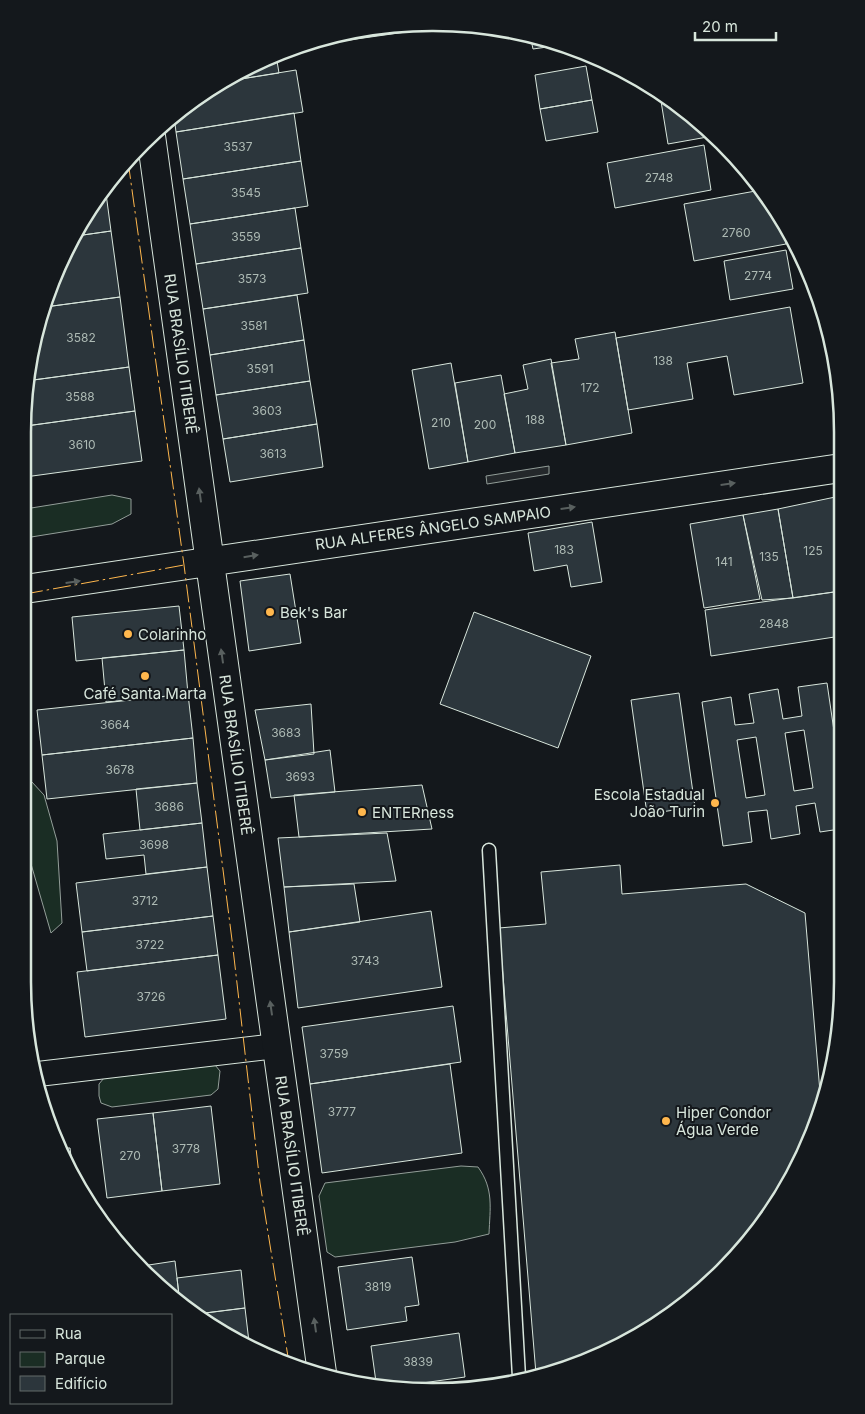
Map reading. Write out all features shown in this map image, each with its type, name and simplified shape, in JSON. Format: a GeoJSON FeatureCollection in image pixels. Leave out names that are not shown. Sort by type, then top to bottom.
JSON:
{"type":"FeatureCollection","features":[{"type":"Feature","properties":{"kind":"main road","name":"RUA BRASÍLIO ITIBERÊ"},"geometry":{"type":"LineString","coordinates":[[152,146],[321,1366]]}},
{"type":"Feature","properties":{"kind":"main road","name":"RUA ALFERES ÂNGELO SAMPAIO"},"geometry":{"type":"LineString","coordinates":[[31,588],[834,469]]}},
{"type":"Feature","properties":{"kind":"street"},"geometry":{"type":"LineString","coordinates":[[42,1074],[276,1046]]}},
{"type":"Feature","properties":{"kind":"lane"},"geometry":{"type":"LineString","coordinates":[[489,850],[519,1373]]}},
{"type":"Feature","properties":{"kind":"green space"},"geometry":{"type":"Polygon","coordinates":[[[112,495],[131,499],[131,514],[112,524],[31,537],[31,508],[112,495]]]}},
{"type":"Feature","properties":{"kind":"green space"},"geometry":{"type":"Polygon","coordinates":[[[31,781],[44,795],[57,841],[62,923],[51,933],[31,864],[31,781]]]}},
{"type":"Feature","properties":{"kind":"green space"},"geometry":{"type":"Polygon","coordinates":[[[206,1063],[215,1065],[220,1071],[218,1089],[211,1095],[112,1107],[101,1103],[99,1084],[104,1078],[206,1063]]]}},
{"type":"Feature","properties":{"kind":"green space"},"geometry":{"type":"Polygon","coordinates":[[[461,1166],[478,1167],[487,1183],[490,1199],[489,1234],[455,1242],[335,1257],[327,1252],[319,1196],[325,1183],[461,1166]]]}},
{"type":"Feature","properties":{"kind":"shaded area"},"geometry":{"type":"Polygon","coordinates":[[[549,466],[549,474],[487,484],[486,476],[549,466]]]}},
{"type":"Feature","properties":{"kind":"building"},"geometry":{"type":"Polygon","coordinates":[[[405,32],[351,40],[380,35],[405,32]]]}},
{"type":"Feature","properties":{"kind":"building"},"geometry":{"type":"Polygon","coordinates":[[[532,44],[544,47],[533,49],[532,44]]]}},
{"type":"Feature","properties":{"kind":"building"},"geometry":{"type":"Polygon","coordinates":[[[277,63],[279,73],[245,78],[277,63]]]}},
{"type":"Feature","properties":{"kind":"building"},"geometry":{"type":"Polygon","coordinates":[[[586,66],[592,100],[540,109],[535,75],[586,66]]]}},
{"type":"Feature","properties":{"kind":"building"},"geometry":{"type":"Polygon","coordinates":[[[296,70],[303,112],[176,132],[175,125],[188,114],[245,78],[296,70]]]}},
{"type":"Feature","properties":{"kind":"building"},"geometry":{"type":"Polygon","coordinates":[[[592,100],[598,132],[546,141],[540,109],[592,100]]]}},
{"type":"Feature","properties":{"kind":"building"},"geometry":{"type":"Polygon","coordinates":[[[661,103],[704,138],[668,144],[661,103]]]}},
{"type":"Feature","properties":{"kind":"building"},"geometry":{"type":"Polygon","coordinates":[[[294,113],[301,161],[183,179],[176,132],[294,113]]]}},
{"type":"Feature","properties":{"kind":"building"},"geometry":{"type":"Polygon","coordinates":[[[704,145],[711,190],[615,208],[607,163],[704,145]]]}},
{"type":"Feature","properties":{"kind":"building"},"geometry":{"type":"Polygon","coordinates":[[[301,161],[308,206],[190,224],[183,179],[301,161]]]}},
{"type":"Feature","properties":{"kind":"building"},"geometry":{"type":"Polygon","coordinates":[[[753,191],[786,244],[694,261],[684,204],[753,191]]]}},
{"type":"Feature","properties":{"kind":"building"},"geometry":{"type":"Polygon","coordinates":[[[107,199],[111,231],[83,235],[107,199]]]}},
{"type":"Feature","properties":{"kind":"building"},"geometry":{"type":"Polygon","coordinates":[[[295,208],[301,248],[196,264],[190,224],[295,208]]]}},
{"type":"Feature","properties":{"kind":"building"},"geometry":{"type":"Polygon","coordinates":[[[111,231],[120,297],[52,306],[62,279],[83,235],[111,231]]]}},
{"type":"Feature","properties":{"kind":"building"},"geometry":{"type":"Polygon","coordinates":[[[301,248],[308,293],[203,309],[196,264],[301,248]]]}},
{"type":"Feature","properties":{"kind":"building"},"geometry":{"type":"Polygon","coordinates":[[[786,250],[793,289],[730,300],[724,261],[786,250]]]}},
{"type":"Feature","properties":{"kind":"building"},"geometry":{"type":"Polygon","coordinates":[[[297,295],[304,340],[210,355],[203,309],[297,295]]]}},
{"type":"Feature","properties":{"kind":"building"},"geometry":{"type":"Polygon","coordinates":[[[120,297],[129,367],[35,380],[39,354],[52,306],[120,297]]]}},
{"type":"Feature","properties":{"kind":"building"},"geometry":{"type":"Polygon","coordinates":[[[790,307],[803,383],[734,395],[727,356],[687,363],[693,399],[628,410],[616,338],[790,307]]]}},
{"type":"Feature","properties":{"kind":"building"},"geometry":{"type":"Polygon","coordinates":[[[615,332],[632,433],[566,445],[551,363],[579,359],[575,339],[615,332]]]}},
{"type":"Feature","properties":{"kind":"building"},"geometry":{"type":"Polygon","coordinates":[[[304,340],[310,381],[216,395],[210,355],[304,340]]]}},
{"type":"Feature","properties":{"kind":"building"},"geometry":{"type":"Polygon","coordinates":[[[551,359],[566,445],[515,453],[504,394],[528,389],[523,365],[551,359]]]}},
{"type":"Feature","properties":{"kind":"building"},"geometry":{"type":"Polygon","coordinates":[[[451,363],[468,462],[429,469],[412,370],[451,363]]]}},
{"type":"Feature","properties":{"kind":"building"},"geometry":{"type":"Polygon","coordinates":[[[129,367],[135,411],[31,425],[35,380],[129,367]]]}},
{"type":"Feature","properties":{"kind":"building"},"geometry":{"type":"Polygon","coordinates":[[[501,375],[515,453],[468,462],[455,383],[501,375]]]}},
{"type":"Feature","properties":{"kind":"building"},"geometry":{"type":"Polygon","coordinates":[[[310,381],[317,424],[223,439],[216,395],[310,381]]]}},
{"type":"Feature","properties":{"kind":"building"},"geometry":{"type":"Polygon","coordinates":[[[135,411],[142,461],[31,476],[31,425],[135,411]]]}},
{"type":"Feature","properties":{"kind":"building"},"geometry":{"type":"Polygon","coordinates":[[[317,424],[323,467],[230,482],[223,439],[317,424]]]}},
{"type":"Feature","properties":{"kind":"building"},"geometry":{"type":"Polygon","coordinates":[[[834,497],[834,592],[793,598],[778,509],[834,497]]]}},
{"type":"Feature","properties":{"kind":"building"},"geometry":{"type":"Polygon","coordinates":[[[778,509],[793,598],[762,600],[743,515],[778,509]]]}},
{"type":"Feature","properties":{"kind":"building"},"geometry":{"type":"Polygon","coordinates":[[[743,515],[760,599],[704,608],[690,524],[743,515]]]}},
{"type":"Feature","properties":{"kind":"building"},"geometry":{"type":"Polygon","coordinates":[[[592,522],[602,582],[571,587],[567,565],[534,571],[528,533],[592,522]]]}},
{"type":"Feature","properties":{"kind":"building","name":"Bek's Bar"},"geometry":{"type":"Polygon","coordinates":[[[290,574],[301,643],[249,651],[240,581],[290,574]]]}},
{"type":"Feature","properties":{"kind":"building"},"geometry":{"type":"Polygon","coordinates":[[[834,592],[834,637],[711,656],[705,610],[834,592]]]}},
{"type":"Feature","properties":{"kind":"building","name":"Colarinho"},"geometry":{"type":"Polygon","coordinates":[[[179,606],[184,650],[76,661],[72,617],[179,606]]]}},
{"type":"Feature","properties":{"kind":"building"},"geometry":{"type":"Polygon","coordinates":[[[474,612],[591,656],[558,748],[440,704],[474,612]]]}},
{"type":"Feature","properties":{"kind":"building","name":"Café Santa Marta"},"geometry":{"type":"Polygon","coordinates":[[[184,650],[188,694],[106,702],[102,658],[184,650]]]}},
{"type":"Feature","properties":{"kind":"building"},"geometry":{"type":"Polygon","coordinates":[[[827,683],[834,731],[834,830],[820,832],[815,803],[796,806],[800,834],[771,839],[767,810],[748,812],[752,842],[723,846],[702,702],[731,697],[735,725],[754,723],[749,694],[778,689],[783,719],[802,716],[798,687],[827,683]],[[804,730],[785,733],[794,791],[813,788],[804,730]],[[756,737],[737,740],[746,798],[765,795],[756,737]]]}},
{"type":"Feature","properties":{"kind":"building"},"geometry":{"type":"Polygon","coordinates":[[[679,693],[695,807],[647,814],[631,700],[679,693]]]}},
{"type":"Feature","properties":{"kind":"building"},"geometry":{"type":"Polygon","coordinates":[[[188,694],[193,738],[42,755],[37,710],[188,694]]]}},
{"type":"Feature","properties":{"kind":"building"},"geometry":{"type":"Polygon","coordinates":[[[311,704],[314,754],[265,760],[255,710],[311,704]]]}},
{"type":"Feature","properties":{"kind":"building"},"geometry":{"type":"Polygon","coordinates":[[[193,738],[197,783],[47,799],[42,755],[193,738]]]}},
{"type":"Feature","properties":{"kind":"building"},"geometry":{"type":"Polygon","coordinates":[[[330,750],[335,792],[271,798],[265,760],[330,750]]]}},
{"type":"Feature","properties":{"kind":"building"},"geometry":{"type":"Polygon","coordinates":[[[197,783],[202,823],[140,830],[136,789],[197,783]]]}},
{"type":"Feature","properties":{"kind":"building","name":"ENTERness"},"geometry":{"type":"Polygon","coordinates":[[[422,785],[432,829],[299,837],[294,795],[422,785]]]}},
{"type":"Feature","properties":{"kind":"building"},"geometry":{"type":"Polygon","coordinates":[[[202,823],[207,867],[146,874],[144,855],[106,859],[103,834],[202,823]]]}},
{"type":"Feature","properties":{"kind":"building"},"geometry":{"type":"Polygon","coordinates":[[[387,833],[396,881],[284,887],[278,838],[387,833]]]}},
{"type":"Feature","properties":{"kind":"building","name":"Hiper Condor Água Verde"},"geometry":{"type":"Polygon","coordinates":[[[620,865],[622,894],[746,884],[805,913],[820,1086],[803,1135],[780,1182],[751,1226],[716,1265],[677,1300],[633,1329],[586,1352],[536,1369],[499,928],[546,924],[541,872],[620,865]]]}},
{"type":"Feature","properties":{"kind":"building"},"geometry":{"type":"Polygon","coordinates":[[[207,867],[213,916],[82,932],[76,883],[207,867]]]}},
{"type":"Feature","properties":{"kind":"building"},"geometry":{"type":"Polygon","coordinates":[[[354,884],[360,922],[289,932],[284,887],[354,884]]]}},
{"type":"Feature","properties":{"kind":"building"},"geometry":{"type":"Polygon","coordinates":[[[431,911],[442,987],[298,1008],[289,932],[431,911]]]}},
{"type":"Feature","properties":{"kind":"building"},"geometry":{"type":"Polygon","coordinates":[[[213,916],[218,955],[87,971],[82,932],[213,916]]]}},
{"type":"Feature","properties":{"kind":"building"},"geometry":{"type":"Polygon","coordinates":[[[218,955],[226,1019],[85,1037],[77,972],[218,955]]]}},
{"type":"Feature","properties":{"kind":"building"},"geometry":{"type":"Polygon","coordinates":[[[453,1006],[461,1062],[310,1084],[302,1027],[453,1006]]]}},
{"type":"Feature","properties":{"kind":"building"},"geometry":{"type":"Polygon","coordinates":[[[450,1064],[462,1153],[322,1173],[310,1084],[450,1064]]]}},
{"type":"Feature","properties":{"kind":"building"},"geometry":{"type":"Polygon","coordinates":[[[211,1106],[220,1184],[162,1191],[153,1113],[211,1106]]]}},
{"type":"Feature","properties":{"kind":"building"},"geometry":{"type":"Polygon","coordinates":[[[153,1113],[162,1191],[107,1198],[97,1119],[153,1113]]]}},
{"type":"Feature","properties":{"kind":"building"},"geometry":{"type":"Polygon","coordinates":[[[412,1257],[419,1305],[405,1307],[407,1321],[347,1330],[338,1267],[412,1257]]]}},
{"type":"Feature","properties":{"kind":"building"},"geometry":{"type":"Polygon","coordinates":[[[175,1261],[179,1292],[168,1283],[149,1265],[175,1261]]]}},
{"type":"Feature","properties":{"kind":"building"},"geometry":{"type":"Polygon","coordinates":[[[241,1270],[245,1308],[207,1313],[179,1292],[177,1278],[241,1270]]]}},
{"type":"Feature","properties":{"kind":"building"},"geometry":{"type":"Polygon","coordinates":[[[245,1308],[248,1338],[232,1329],[207,1313],[245,1308]]]}},
{"type":"Feature","properties":{"kind":"building"},"geometry":{"type":"Polygon","coordinates":[[[459,1333],[465,1377],[424,1383],[375,1378],[371,1346],[459,1333]]]}},
{"type":"Feature","properties":{"kind":"power"},"geometry":{"type":"LineString","coordinates":[[129,170],[184,565],[232,940],[260,1183],[288,1355]]}},
{"type":"Feature","properties":{"kind":"power"},"geometry":{"type":"LineString","coordinates":[[31,593],[184,565]]}},
{"type":"Feature","properties":{"kind":"place","name":"Bek's Bar"},"geometry":{"type":"Point","coordinates":[270,612]}},
{"type":"Feature","properties":{"kind":"place","name":"Colarinho"},"geometry":{"type":"Point","coordinates":[128,634]}},
{"type":"Feature","properties":{"kind":"place","name":"Café Santa Marta"},"geometry":{"type":"Point","coordinates":[145,676]}},
{"type":"Feature","properties":{"kind":"place","name":"Escola Estadual João Turin"},"geometry":{"type":"Point","coordinates":[715,803]}},
{"type":"Feature","properties":{"kind":"place","name":"ENTERness"},"geometry":{"type":"Point","coordinates":[362,812]}},
{"type":"Feature","properties":{"kind":"place","name":"Hiper Condor Água Verde"},"geometry":{"type":"Point","coordinates":[666,1121]}}]}
